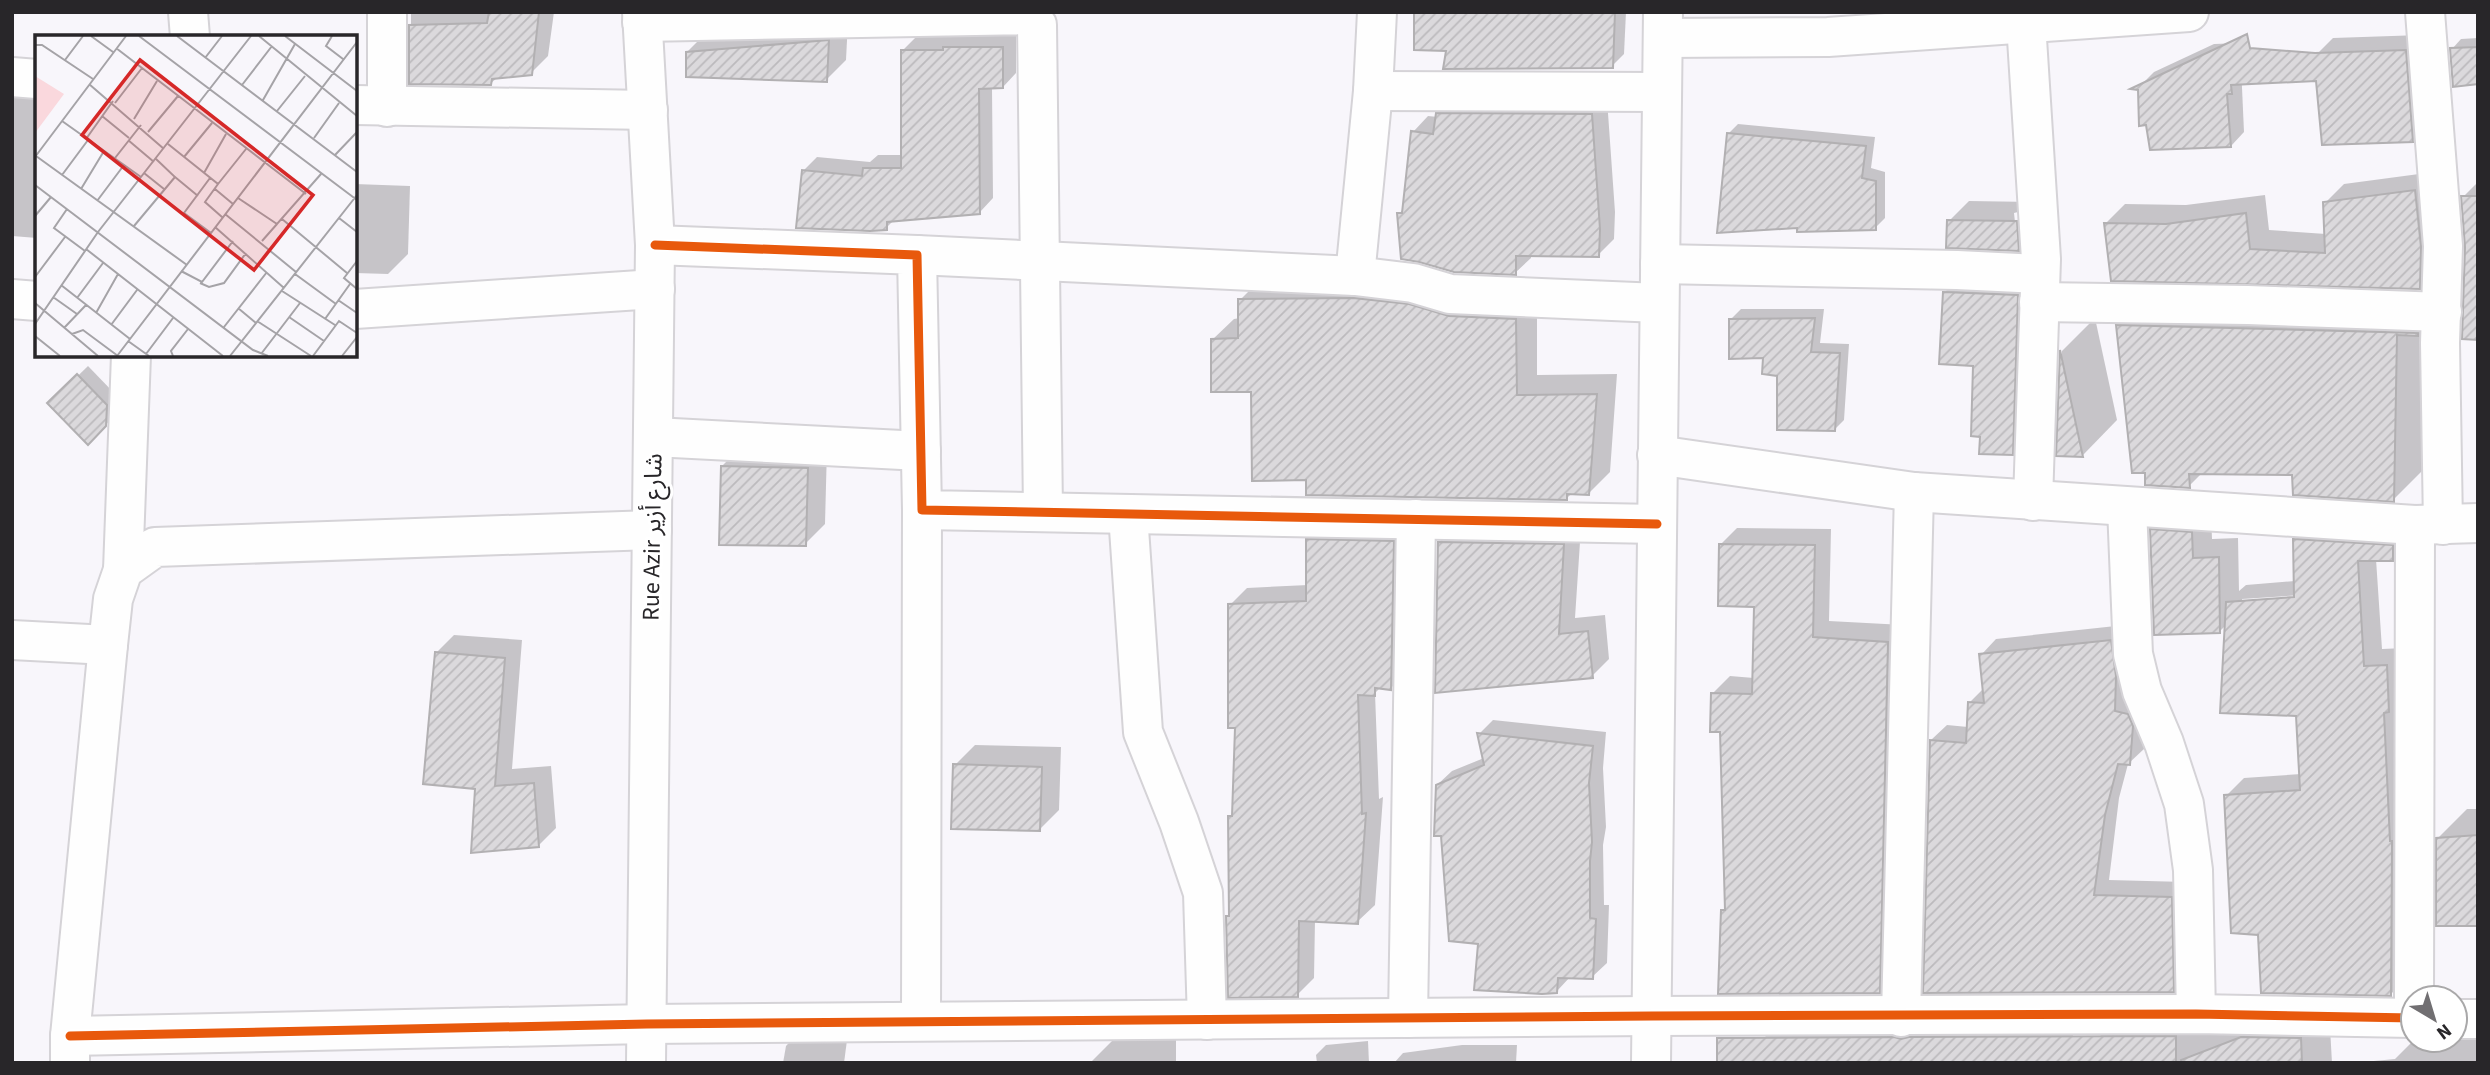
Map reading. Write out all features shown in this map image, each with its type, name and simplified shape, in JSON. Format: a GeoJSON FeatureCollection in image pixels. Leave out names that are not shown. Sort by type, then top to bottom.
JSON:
{"type":"FeatureCollection","features":[{"type":"Feature","properties":{"kind":"street"},"geometry":{"type":"LineString","coordinates":[[188,12],[190,35]]}},
{"type":"Feature","properties":{"kind":"street"},"geometry":{"type":"LineString","coordinates":[[387,12],[371,106],[648,110]]}},
{"type":"Feature","properties":{"kind":"street"},"geometry":{"type":"LineString","coordinates":[[1356,276],[1373,91],[1377,12]]}},
{"type":"Feature","properties":{"kind":"street"},"geometry":{"type":"LineString","coordinates":[[1651,1063],[1663,25],[1828,37],[1902,22],[2026,23],[2189,12]]}},
{"type":"Feature","properties":{"kind":"street"},"geometry":{"type":"LineString","coordinates":[[2415,984],[2445,525],[2443,246],[2425,12]]}},
{"type":"Feature","properties":{"kind":"street"},"geometry":{"type":"LineString","coordinates":[[642,17],[1025,15],[1037,25],[1043,512]]}},
{"type":"Feature","properties":{"kind":"street","name":"Rue Azir شارع أزير"},"geometry":{"type":"LineString","coordinates":[[642,17],[656,245],[646,1063]]}},
{"type":"Feature","properties":{"kind":"street"},"geometry":{"type":"LineString","coordinates":[[2026,23],[2039,288],[2033,500]]}},
{"type":"Feature","properties":{"kind":"street"},"geometry":{"type":"LineString","coordinates":[[12,77],[35,79]]}},
{"type":"Feature","properties":{"kind":"street"},"geometry":{"type":"LineString","coordinates":[[1373,91],[1662,92]]}},
{"type":"Feature","properties":{"kind":"street"},"geometry":{"type":"LineString","coordinates":[[656,245],[1356,276],[1413,283],[1450,294],[1659,303]]}},
{"type":"Feature","properties":{"kind":"street"},"geometry":{"type":"LineString","coordinates":[[917,255],[922,510],[921,1021]]}},
{"type":"Feature","properties":{"kind":"street"},"geometry":{"type":"LineString","coordinates":[[1660,264],[1957,270],[2039,288],[2234,305],[2442,312]]}},
{"type":"Feature","properties":{"kind":"street"},"geometry":{"type":"LineString","coordinates":[[357,309],[655,289]]}},
{"type":"Feature","properties":{"kind":"street"},"geometry":{"type":"LineString","coordinates":[[12,299],[35,301]]}},
{"type":"Feature","properties":{"kind":"street"},"geometry":{"type":"LineString","coordinates":[[131,357],[122,570],[113,599],[108,645],[70,1049],[647,1024],[2196,1014],[2399,1018]]}},
{"type":"Feature","properties":{"kind":"street"},"geometry":{"type":"LineString","coordinates":[[654,437],[921,451]]}},
{"type":"Feature","properties":{"kind":"street"},"geometry":{"type":"LineString","coordinates":[[1657,455],[1914,492],[2445,525]]}},
{"type":"Feature","properties":{"kind":"street"},"geometry":{"type":"LineString","coordinates":[[1900,1017],[1914,492]]}},
{"type":"Feature","properties":{"kind":"street"},"geometry":{"type":"LineString","coordinates":[[2127,507],[2133,654],[2141,691],[2164,743],[2184,804],[2193,870],[2196,1014]]}},
{"type":"Feature","properties":{"kind":"street"},"geometry":{"type":"LineString","coordinates":[[922,510],[1657,524]]}},
{"type":"Feature","properties":{"kind":"street"},"geometry":{"type":"LineString","coordinates":[[1128,514],[1143,732],[1179,822],[1203,893],[1207,1020]]}},
{"type":"Feature","properties":{"kind":"street"},"geometry":{"type":"LineString","coordinates":[[1408,1018],[1416,519]]}},
{"type":"Feature","properties":{"kind":"street"},"geometry":{"type":"LineString","coordinates":[[122,570],[155,548],[652,530]]}},
{"type":"Feature","properties":{"kind":"street"},"geometry":{"type":"LineString","coordinates":[[12,640],[108,645]]}},
{"type":"Feature","properties":{"kind":"building"},"geometry":{"type":"Polygon","coordinates":[[[489,12],[539,12],[532,75],[492,79],[491,85],[409,84],[409,25],[487,23],[489,12]]]}},
{"type":"Feature","properties":{"kind":"building"},"geometry":{"type":"Polygon","coordinates":[[[1414,12],[1615,12],[1613,68],[1443,69],[1446,51],[1414,50],[1414,12]]]}},
{"type":"Feature","properties":{"kind":"building"},"geometry":{"type":"Polygon","coordinates":[[[2247,34],[2250,48],[2315,53],[2406,50],[2413,142],[2322,145],[2316,81],[2231,85],[2232,94],[2227,94],[2231,147],[2150,150],[2146,125],[2139,126],[2138,90],[2130,89],[2247,34]]]}},
{"type":"Feature","properties":{"kind":"building"},"geometry":{"type":"Polygon","coordinates":[[[829,40],[827,82],[686,77],[686,52],[829,40]]]}},
{"type":"Feature","properties":{"kind":"building"},"geometry":{"type":"Polygon","coordinates":[[[943,47],[1003,47],[1003,88],[979,89],[980,214],[887,222],[887,230],[796,228],[802,170],[862,176],[863,168],[901,168],[901,50],[943,50],[943,47]]]}},
{"type":"Feature","properties":{"kind":"building"},"geometry":{"type":"Polygon","coordinates":[[[2478,47],[2478,84],[2453,87],[2450,48],[2478,47]]]}},
{"type":"Feature","properties":{"kind":"building"},"geometry":{"type":"Polygon","coordinates":[[[1436,113],[1592,114],[1600,229],[1599,257],[1516,256],[1516,275],[1454,272],[1401,259],[1397,213],[1402,213],[1411,131],[1433,134],[1436,113]]]}},
{"type":"Feature","properties":{"kind":"building"},"geometry":{"type":"Polygon","coordinates":[[[1727,133],[1866,146],[1862,178],[1876,181],[1876,230],[1797,232],[1797,228],[1717,233],[1727,133]]]}},
{"type":"Feature","properties":{"kind":"building"},"geometry":{"type":"Polygon","coordinates":[[[2415,190],[2421,247],[2420,289],[2111,281],[2104,223],[2166,224],[2246,213],[2250,249],[2325,253],[2323,202],[2415,190]]]}},
{"type":"Feature","properties":{"kind":"building"},"geometry":{"type":"Polygon","coordinates":[[[2461,196],[2478,196],[2478,340],[2462,339],[2465,247],[2461,196]]]}},
{"type":"Feature","properties":{"kind":"building"},"geometry":{"type":"Polygon","coordinates":[[[1947,220],[2017,221],[2019,251],[1946,248],[1947,220]]]}},
{"type":"Feature","properties":{"kind":"building"},"geometry":{"type":"Polygon","coordinates":[[[1943,292],[2018,295],[2013,455],[1979,454],[1980,437],[1971,436],[1973,366],[1939,364],[1943,292]]]}},
{"type":"Feature","properties":{"kind":"building"},"geometry":{"type":"Polygon","coordinates":[[[1353,298],[1409,304],[1449,316],[1516,319],[1517,395],[1597,394],[1589,495],[1567,494],[1567,500],[1306,495],[1306,480],[1252,481],[1251,392],[1211,392],[1211,339],[1238,338],[1238,299],[1353,298]]]}},
{"type":"Feature","properties":{"kind":"building"},"geometry":{"type":"Polygon","coordinates":[[[1815,318],[1811,352],[1840,353],[1835,431],[1777,430],[1777,376],[1762,374],[1763,358],[1729,359],[1729,319],[1815,318]]]}},
{"type":"Feature","properties":{"kind":"building"},"geometry":{"type":"Polygon","coordinates":[[[2116,325],[2418,333],[2418,336],[2397,335],[2394,502],[2293,495],[2292,475],[2189,474],[2190,488],[2145,485],[2145,473],[2132,473],[2116,325]]]}},
{"type":"Feature","properties":{"kind":"building"},"geometry":{"type":"Polygon","coordinates":[[[2060,350],[2083,457],[2056,456],[2060,350]]]}},
{"type":"Feature","properties":{"kind":"building"},"geometry":{"type":"Polygon","coordinates":[[[77,374],[107,405],[106,426],[88,445],[47,403],[77,374]]]}},
{"type":"Feature","properties":{"kind":"building"},"geometry":{"type":"Polygon","coordinates":[[[721,466],[808,468],[806,546],[719,545],[721,466]]]}},
{"type":"Feature","properties":{"kind":"building"},"geometry":{"type":"Polygon","coordinates":[[[2150,529],[2192,532],[2193,558],[2219,557],[2220,633],[2154,635],[2150,529]]]}},
{"type":"Feature","properties":{"kind":"building"},"geometry":{"type":"Polygon","coordinates":[[[1306,539],[1394,541],[1391,690],[1375,688],[1375,696],[1358,695],[1362,814],[1366,813],[1358,924],[1299,921],[1298,997],[1228,998],[1228,816],[1232,816],[1235,728],[1228,728],[1228,604],[1306,601],[1306,539]]]}},
{"type":"Feature","properties":{"kind":"building"},"geometry":{"type":"Polygon","coordinates":[[[2293,539],[2393,545],[2393,561],[2358,561],[2364,666],[2387,665],[2389,712],[2384,713],[2392,841],[2391,996],[2261,993],[2258,935],[2231,933],[2224,795],[2300,790],[2296,716],[2220,713],[2226,602],[2294,597],[2293,539]]]}},
{"type":"Feature","properties":{"kind":"building"},"geometry":{"type":"Polygon","coordinates":[[[1438,542],[1564,544],[1559,634],[1588,631],[1593,678],[1435,693],[1438,542]]]}},
{"type":"Feature","properties":{"kind":"building"},"geometry":{"type":"Polygon","coordinates":[[[1719,544],[1815,545],[1813,637],[1888,642],[1880,993],[1718,994],[1721,910],[1725,910],[1720,732],[1710,732],[1711,693],[1752,694],[1754,607],[1718,606],[1719,544]]]}},
{"type":"Feature","properties":{"kind":"building"},"geometry":{"type":"Polygon","coordinates":[[[2111,640],[2116,676],[2115,711],[2128,714],[2133,726],[2130,765],[2118,764],[2105,815],[2094,895],[2172,897],[2174,992],[1923,993],[1930,740],[1966,743],[1968,702],[1984,703],[1979,654],[2111,640]]]}},
{"type":"Feature","properties":{"kind":"building"},"geometry":{"type":"Polygon","coordinates":[[[435,652],[505,658],[495,786],[534,783],[539,847],[471,853],[475,789],[423,784],[435,652]]]}},
{"type":"Feature","properties":{"kind":"building"},"geometry":{"type":"Polygon","coordinates":[[[1477,733],[1593,746],[1589,783],[1592,842],[1590,918],[1596,919],[1593,979],[1558,978],[1557,993],[1474,990],[1478,944],[1449,941],[1441,836],[1434,836],[1436,785],[1484,765],[1477,733]]]}},
{"type":"Feature","properties":{"kind":"building"},"geometry":{"type":"Polygon","coordinates":[[[953,764],[1042,767],[1040,831],[951,829],[953,764]]]}},
{"type":"Feature","properties":{"kind":"building"},"geometry":{"type":"Polygon","coordinates":[[[2478,835],[2478,926],[2436,926],[2436,838],[2478,835]]]}},
{"type":"Feature","properties":{"kind":"building"},"geometry":{"type":"Polygon","coordinates":[[[2176,1036],[2176,1063],[1717,1063],[1717,1038],[2176,1036]]]}},
{"type":"Feature","properties":{"kind":"building"},"geometry":{"type":"Polygon","coordinates":[[[2241,1037],[2301,1038],[2302,1063],[2182,1063],[2181,1060],[2241,1037]]]}},
{"type":"Feature","properties":{"kind":"cycle path"},"geometry":{"type":"LineString","coordinates":[[655,245],[917,255],[922,510],[1657,524]]}},
{"type":"Feature","properties":{"kind":"cycle path"},"geometry":{"type":"LineString","coordinates":[[70,1036],[647,1024],[1652,1016],[2196,1014],[2399,1018]]}}]}
